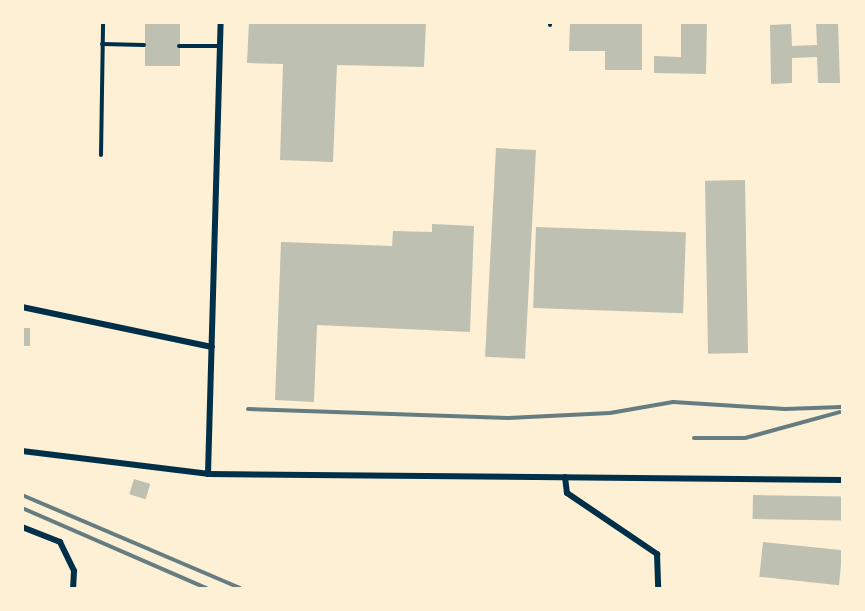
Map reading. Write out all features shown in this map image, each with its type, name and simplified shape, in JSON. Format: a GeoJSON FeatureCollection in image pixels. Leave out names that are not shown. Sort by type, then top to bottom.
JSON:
{"type":"FeatureCollection","features":[{"type":"Feature","properties":{"kind":"street"},"geometry":{"type":"LineString","coordinates":[[208,474],[221,22]]}},
{"type":"Feature","properties":{"kind":"street"},"geometry":{"type":"LineString","coordinates":[[22,307],[212,347]]}},
{"type":"Feature","properties":{"kind":"street"},"geometry":{"type":"LineString","coordinates":[[22,451],[208,474],[843,480]]}},
{"type":"Feature","properties":{"kind":"street"},"geometry":{"type":"LineString","coordinates":[[565,477],[567,493],[657,554],[658,588]]}},
{"type":"Feature","properties":{"kind":"street"},"geometry":{"type":"LineString","coordinates":[[22,526],[60,542],[74,571],[73,588]]}},
{"type":"Feature","properties":{"kind":"lane"},"geometry":{"type":"LineString","coordinates":[[101,155],[103,22]]}},
{"type":"Feature","properties":{"kind":"lane"},"geometry":{"type":"LineString","coordinates":[[102,44],[144,45]]}},
{"type":"Feature","properties":{"kind":"lane"},"geometry":{"type":"LineString","coordinates":[[179,46],[221,46]]}},
{"type":"Feature","properties":{"kind":"building"},"geometry":{"type":"Polygon","coordinates":[[[145,22],[180,22],[180,66],[145,66],[145,22]]]}},
{"type":"Feature","properties":{"kind":"building"},"geometry":{"type":"Polygon","coordinates":[[[249,22],[426,22],[424,67],[337,65],[333,162],[280,160],[283,64],[247,63],[249,22]]]}},
{"type":"Feature","properties":{"kind":"building"},"geometry":{"type":"Polygon","coordinates":[[[570,22],[642,22],[642,70],[605,70],[605,51],[569,51],[570,22]]]}},
{"type":"Feature","properties":{"kind":"building"},"geometry":{"type":"Polygon","coordinates":[[[681,22],[707,22],[706,74],[654,73],[654,56],[681,57],[681,22]]]}},
{"type":"Feature","properties":{"kind":"building"},"geometry":{"type":"Polygon","coordinates":[[[816,22],[838,22],[840,83],[818,83],[817,57],[792,58],[792,83],[771,84],[770,25],[791,24],[792,46],[817,45],[816,22]]]}},
{"type":"Feature","properties":{"kind":"building"},"geometry":{"type":"Polygon","coordinates":[[[496,148],[536,150],[525,359],[485,357],[496,148]]]}},
{"type":"Feature","properties":{"kind":"building"},"geometry":{"type":"Polygon","coordinates":[[[745,180],[748,353],[708,354],[705,181],[745,180]]]}},
{"type":"Feature","properties":{"kind":"building"},"geometry":{"type":"Polygon","coordinates":[[[432,224],[474,226],[470,332],[317,325],[314,402],[275,400],[281,242],[392,246],[393,231],[432,232],[432,224]]]}},
{"type":"Feature","properties":{"kind":"building"},"geometry":{"type":"Polygon","coordinates":[[[536,227],[686,232],[683,313],[533,308],[536,227]]]}},
{"type":"Feature","properties":{"kind":"building"},"geometry":{"type":"Polygon","coordinates":[[[22,328],[30,328],[30,346],[22,346],[22,328]]]}},
{"type":"Feature","properties":{"kind":"building"},"geometry":{"type":"Polygon","coordinates":[[[134,479],[150,484],[146,499],[129,494],[134,479]]]}},
{"type":"Feature","properties":{"kind":"building"},"geometry":{"type":"Polygon","coordinates":[[[753,495],[842,497],[842,521],[753,519],[753,495]]]}},
{"type":"Feature","properties":{"kind":"building"},"geometry":{"type":"Polygon","coordinates":[[[763,542],[842,550],[839,585],[759,577],[763,542]]]}},
{"type":"Feature","properties":{"kind":"railway"},"geometry":{"type":"LineString","coordinates":[[248,409],[508,418],[610,413],[673,402],[785,409],[842,407]]}},
{"type":"Feature","properties":{"kind":"railway"},"geometry":{"type":"LineString","coordinates":[[694,438],[745,438],[840,412]]}},
{"type":"Feature","properties":{"kind":"railway"},"geometry":{"type":"LineString","coordinates":[[22,495],[240,588]]}},
{"type":"Feature","properties":{"kind":"railway"},"geometry":{"type":"LineString","coordinates":[[22,508],[206,588]]}}]}
